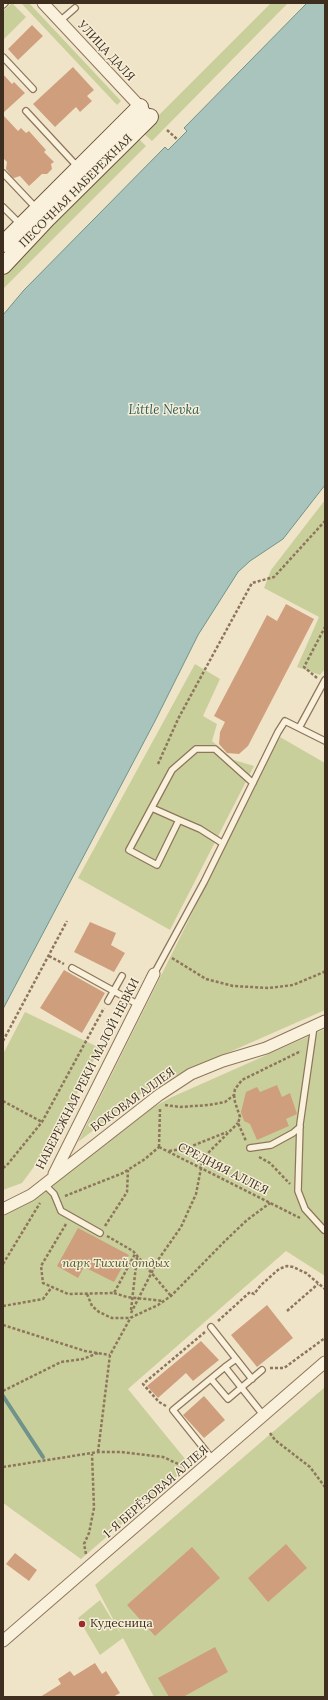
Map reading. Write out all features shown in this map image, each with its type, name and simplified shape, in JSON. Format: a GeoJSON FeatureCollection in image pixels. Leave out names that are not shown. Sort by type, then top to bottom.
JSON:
{"type":"FeatureCollection","features":[{"type":"Feature","properties":{"kind":"main road","name":"ПЕСОЧНАЯ НАБЕРЕЖНАЯ"},"geometry":{"type":"LineString","coordinates":[[3,244],[37,209],[145,112]]}},
{"type":"Feature","properties":{"kind":"main road","name":"ПЕСОЧНАЯ НАБЕРЕЖНАЯ"},"geometry":{"type":"LineString","coordinates":[[3,266],[145,112]]}},
{"type":"Feature","properties":{"kind":"street","name":"УЛИЦА ДАЛЯ"},"geometry":{"type":"LineString","coordinates":[[44,3],[145,112]]}},
{"type":"Feature","properties":{"kind":"street","name":"НАБЕРЕЖНАЯ РЕКИ МАЛОЙ НЕВКИ"},"geometry":{"type":"LineString","coordinates":[[3,1209],[31,1195],[49,1180],[154,974]]}},
{"type":"Feature","properties":{"kind":"street","name":"БОКОВАЯ АЛЛЕЯ"},"geometry":{"type":"LineString","coordinates":[[49,1180],[179,1081],[207,1067],[266,1048],[325,1021]]}},
{"type":"Feature","properties":{"kind":"street","name":"1-Я БЕРЁЗОВАЯ АЛЛЕЯ"},"geometry":{"type":"LineString","coordinates":[[3,1641],[325,1362]]}},
{"type":"Feature","properties":{"kind":"lane"},"geometry":{"type":"LineString","coordinates":[[60,21],[75,8]]}},
{"type":"Feature","properties":{"kind":"lane"},"geometry":{"type":"LineString","coordinates":[[3,57],[33,89]]}},
{"type":"Feature","properties":{"kind":"lane"},"geometry":{"type":"LineString","coordinates":[[26,111],[76,165]]}},
{"type":"Feature","properties":{"kind":"lane"},"geometry":{"type":"LineString","coordinates":[[3,173],[37,209]]}},
{"type":"Feature","properties":{"kind":"lane"},"geometry":{"type":"LineString","coordinates":[[3,206],[21,226]]}},
{"type":"Feature","properties":{"kind":"lane"},"geometry":{"type":"LineString","coordinates":[[299,728],[324,681]]}},
{"type":"Feature","properties":{"kind":"lane"},"geometry":{"type":"LineString","coordinates":[[154,974],[204,882],[222,843],[285,721],[325,741]]}},
{"type":"Feature","properties":{"kind":"lane"},"geometry":{"type":"LineString","coordinates":[[179,820],[157,865],[129,850],[172,770],[196,749],[215,749],[253,783]]}},
{"type":"Feature","properties":{"kind":"lane"},"geometry":{"type":"LineString","coordinates":[[152,808],[200,829],[222,843]]}},
{"type":"Feature","properties":{"kind":"lane"},"geometry":{"type":"LineString","coordinates":[[72,968],[139,1005]]}},
{"type":"Feature","properties":{"kind":"lane"},"geometry":{"type":"LineString","coordinates":[[108,1001],[122,976]]}},
{"type":"Feature","properties":{"kind":"lane"},"geometry":{"type":"LineString","coordinates":[[314,1026],[300,1127],[298,1191],[305,1210],[324,1230]]}},
{"type":"Feature","properties":{"kind":"lane"},"geometry":{"type":"LineString","coordinates":[[250,1148],[271,1145],[300,1127]]}},
{"type":"Feature","properties":{"kind":"lane"},"geometry":{"type":"LineString","coordinates":[[49,1180],[51,1190],[61,1211],[100,1233]]}},
{"type":"Feature","properties":{"kind":"lane"},"geometry":{"type":"LineString","coordinates":[[211,1327],[252,1378]]}},
{"type":"Feature","properties":{"kind":"lane"},"geometry":{"type":"LineString","coordinates":[[213,1460],[173,1410],[236,1359]]}},
{"type":"Feature","properties":{"kind":"lane"},"geometry":{"type":"LineString","coordinates":[[226,1367],[264,1416]]}},
{"type":"Feature","properties":{"kind":"lane"},"geometry":{"type":"LineString","coordinates":[[211,1379],[228,1399],[262,1370]]}},
{"type":"Feature","properties":{"kind":"path"},"geometry":{"type":"LineString","coordinates":[[167,130],[178,140]]}},
{"type":"Feature","properties":{"kind":"path"},"geometry":{"type":"LineString","coordinates":[[158,764],[178,720],[252,583],[274,577],[325,521]]}},
{"type":"Feature","properties":{"kind":"path"},"geometry":{"type":"LineString","coordinates":[[324,681],[304,667],[325,627]]}},
{"type":"Feature","properties":{"kind":"path"},"geometry":{"type":"LineString","coordinates":[[3,1040],[68,921]]}},
{"type":"Feature","properties":{"kind":"path"},"geometry":{"type":"LineString","coordinates":[[165,954],[206,979],[233,986],[269,988],[293,985],[324,972],[325,970]]}},
{"type":"Feature","properties":{"kind":"path"},"geometry":{"type":"LineString","coordinates":[[49,956],[72,968]]}},
{"type":"Feature","properties":{"kind":"path"},"geometry":{"type":"LineString","coordinates":[[3,1168],[8,1164],[42,1122],[108,1001]]}},
{"type":"Feature","properties":{"kind":"path","name":"СРЕДНЯЯ АЛЛЕЯ"},"geometry":{"type":"LineString","coordinates":[[304,1220],[159,1147],[160,1105],[180,1107],[209,1105],[225,1102],[234,1094],[235,1089],[242,1080],[299,1052],[311,1044]]}},
{"type":"Feature","properties":{"kind":"path"},"geometry":{"type":"LineString","coordinates":[[3,1101],[42,1122]]}},
{"type":"Feature","properties":{"kind":"path"},"geometry":{"type":"LineString","coordinates":[[131,1313],[151,1273],[181,1228],[196,1194],[203,1158],[238,1123]]}},
{"type":"Feature","properties":{"kind":"path"},"geometry":{"type":"LineString","coordinates":[[169,1151],[188,1148],[229,1131]]}},
{"type":"Feature","properties":{"kind":"path"},"geometry":{"type":"LineString","coordinates":[[55,1200],[128,1170],[145,1159],[159,1147]]}},
{"type":"Feature","properties":{"kind":"path"},"geometry":{"type":"LineString","coordinates":[[128,1170],[127,1192],[100,1233],[133,1251],[171,1296]]}},
{"type":"Feature","properties":{"kind":"path"},"geometry":{"type":"LineString","coordinates":[[3,1264],[43,1200]]}},
{"type":"Feature","properties":{"kind":"path"},"geometry":{"type":"LineString","coordinates":[[87,1294],[92,1306],[99,1312],[112,1318],[130,1318],[171,1296],[247,1220],[270,1203]]}},
{"type":"Feature","properties":{"kind":"path"},"geometry":{"type":"LineString","coordinates":[[71,1217],[41,1266],[43,1283],[68,1294],[114,1293],[133,1298],[164,1301]]}},
{"type":"Feature","properties":{"kind":"path"},"geometry":{"type":"LineString","coordinates":[[114,1293],[136,1256]]}},
{"type":"Feature","properties":{"kind":"path"},"geometry":{"type":"LineString","coordinates":[[98,1452],[110,1355],[130,1318],[136,1256]]}},
{"type":"Feature","properties":{"kind":"path"},"geometry":{"type":"LineString","coordinates":[[287,1312],[318,1284]]}},
{"type":"Feature","properties":{"kind":"path"},"geometry":{"type":"LineString","coordinates":[[3,1306],[43,1299],[52,1287]]}},
{"type":"Feature","properties":{"kind":"path"},"geometry":{"type":"LineString","coordinates":[[3,1325],[85,1350],[110,1355]]}},
{"type":"Feature","properties":{"kind":"path"},"geometry":{"type":"LineString","coordinates":[[262,1370],[273,1367],[284,1368],[325,1338]]}},
{"type":"Feature","properties":{"kind":"path"},"geometry":{"type":"LineString","coordinates":[[3,1391],[61,1362],[83,1359],[98,1353]]}},
{"type":"Feature","properties":{"kind":"path"},"geometry":{"type":"LineString","coordinates":[[270,1433],[275,1440],[310,1467],[325,1487]]}},
{"type":"Feature","properties":{"kind":"path"},"geometry":{"type":"LineString","coordinates":[[3,1467],[98,1452],[121,1452],[163,1457],[198,1473]]}},
{"type":"Feature","properties":{"kind":"path"},"geometry":{"type":"LineString","coordinates":[[84,1544],[89,1533],[94,1508],[92,1454]]}},
{"type":"Feature","properties":{"kind":"green space"},"geometry":{"type":"Polygon","coordinates":[[[12,3],[26,17],[3,40],[3,11],[12,3]]]}},
{"type":"Feature","properties":{"kind":"green space"},"geometry":{"type":"Polygon","coordinates":[[[21,3],[29,3],[121,101],[117,105],[21,3]]]}},
{"type":"Feature","properties":{"kind":"green space"},"geometry":{"type":"Polygon","coordinates":[[[271,3],[288,3],[152,141],[142,132],[271,3]]]}},
{"type":"Feature","properties":{"kind":"green space"},"geometry":{"type":"Polygon","coordinates":[[[137,137],[146,146],[3,289],[3,271],[137,137]]]}},
{"type":"Feature","properties":{"kind":"green space"},"geometry":{"type":"Polygon","coordinates":[[[325,500],[325,669],[320,675],[297,667],[319,617],[264,588],[271,570],[325,500]]]}},
{"type":"Feature","properties":{"kind":"green space"},"geometry":{"type":"Polygon","coordinates":[[[195,664],[220,679],[203,716],[217,724],[212,741],[234,760],[254,766],[170,930],[78,878],[195,664]]]}},
{"type":"Feature","properties":{"kind":"green space"},"geometry":{"type":"Polygon","coordinates":[[[280,737],[325,763],[325,1010],[150,1087],[78,1142],[280,737]]]}},
{"type":"Feature","properties":{"kind":"green space"},"geometry":{"type":"Polygon","coordinates":[[[25,1012],[100,1048],[53,1141],[22,1183],[3,1190],[3,1054],[25,1012]]]}},
{"type":"Feature","properties":{"kind":"green space","name":"парк Тихий отдых"},"geometry":{"type":"Polygon","coordinates":[[[325,1029],[325,1276],[286,1251],[128,1389],[190,1465],[81,1559],[3,1503],[3,1213],[146,1111],[172,1097],[325,1029]]]}},
{"type":"Feature","properties":{"kind":"green space"},"geometry":{"type":"Polygon","coordinates":[[[325,1387],[325,1697],[154,1697],[123,1638],[100,1655],[78,1618],[100,1600],[122,1636],[95,1585],[325,1387]]]}},
{"type":"Feature","properties":{"kind":"water","name":"Little Nevka"},"geometry":{"type":"Polygon","coordinates":[[[307,3],[325,3],[325,485],[283,539],[250,561],[238,572],[198,635],[155,721],[3,1009],[3,315],[24,290],[165,147],[168,150],[187,131],[184,128],[307,3]]]}},
{"type":"Feature","properties":{"kind":"building"},"geometry":{"type":"Polygon","coordinates":[[[32,25],[43,36],[18,60],[8,49],[32,25]]]}},
{"type":"Feature","properties":{"kind":"building"},"geometry":{"type":"Polygon","coordinates":[[[73,67],[94,90],[87,96],[92,101],[80,112],[76,107],[55,127],[33,104],[73,67]]]}},
{"type":"Feature","properties":{"kind":"building"},"geometry":{"type":"Polygon","coordinates":[[[3,74],[12,84],[14,82],[25,93],[3,113],[3,74]]]}},
{"type":"Feature","properties":{"kind":"building"},"geometry":{"type":"Polygon","coordinates":[[[3,115],[18,131],[21,128],[26,133],[29,131],[46,150],[44,152],[54,162],[51,164],[52,169],[47,174],[42,174],[29,186],[20,176],[14,178],[12,177],[6,169],[7,162],[3,158],[3,115]]]}},
{"type":"Feature","properties":{"kind":"building"},"geometry":{"type":"Polygon","coordinates":[[[286,604],[314,619],[248,746],[239,754],[227,753],[219,744],[220,732],[225,722],[214,716],[267,615],[277,621],[286,604]]]}},
{"type":"Feature","properties":{"kind":"building"},"geometry":{"type":"Polygon","coordinates":[[[90,922],[116,933],[111,945],[125,953],[114,972],[74,952],[90,922]]]}},
{"type":"Feature","properties":{"kind":"building"},"geometry":{"type":"Polygon","coordinates":[[[64,970],[105,993],[82,1033],[40,1008],[64,970]]]}},
{"type":"Feature","properties":{"kind":"building"},"geometry":{"type":"Polygon","coordinates":[[[277,1085],[282,1097],[290,1093],[297,1114],[286,1119],[289,1126],[257,1140],[250,1124],[244,1121],[241,1112],[246,1092],[257,1087],[260,1092],[277,1085]]]}},
{"type":"Feature","properties":{"kind":"building"},"geometry":{"type":"Polygon","coordinates":[[[78,1228],[129,1255],[114,1282],[84,1267],[78,1278],[57,1266],[78,1228]]]}},
{"type":"Feature","properties":{"kind":"building"},"geometry":{"type":"Polygon","coordinates":[[[267,1305],[293,1338],[257,1367],[231,1335],[267,1305]]]}},
{"type":"Feature","properties":{"kind":"building"},"geometry":{"type":"Polygon","coordinates":[[[201,1341],[219,1360],[193,1381],[186,1373],[158,1398],[147,1386],[201,1341]]]}},
{"type":"Feature","properties":{"kind":"building"},"geometry":{"type":"Polygon","coordinates":[[[204,1396],[225,1420],[204,1438],[183,1415],[204,1396]]]}},
{"type":"Feature","properties":{"kind":"building"},"geometry":{"type":"Polygon","coordinates":[[[286,1544],[307,1568],[268,1602],[248,1578],[286,1544]]]}},
{"type":"Feature","properties":{"kind":"building"},"geometry":{"type":"Polygon","coordinates":[[[192,1547],[220,1578],[155,1636],[127,1605],[192,1547]]]}},
{"type":"Feature","properties":{"kind":"building"},"geometry":{"type":"Polygon","coordinates":[[[15,1553],[37,1570],[29,1581],[6,1564],[15,1553]]]}},
{"type":"Feature","properties":{"kind":"building"},"geometry":{"type":"Polygon","coordinates":[[[215,1647],[228,1672],[183,1697],[169,1697],[158,1678],[215,1647]]]}},
{"type":"Feature","properties":{"kind":"building"},"geometry":{"type":"Polygon","coordinates":[[[95,1663],[102,1674],[106,1671],[120,1693],[113,1697],[40,1697],[61,1684],[58,1679],[70,1671],[74,1676],[95,1663]]]}},
{"type":"Feature","properties":{"kind":"waterway"},"geometry":{"type":"LineString","coordinates":[[3,1396],[43,1457]]}},
{"type":"Feature","properties":{"kind":"place","name":"Кудесница"},"geometry":{"type":"Point","coordinates":[82,1624]}}]}
